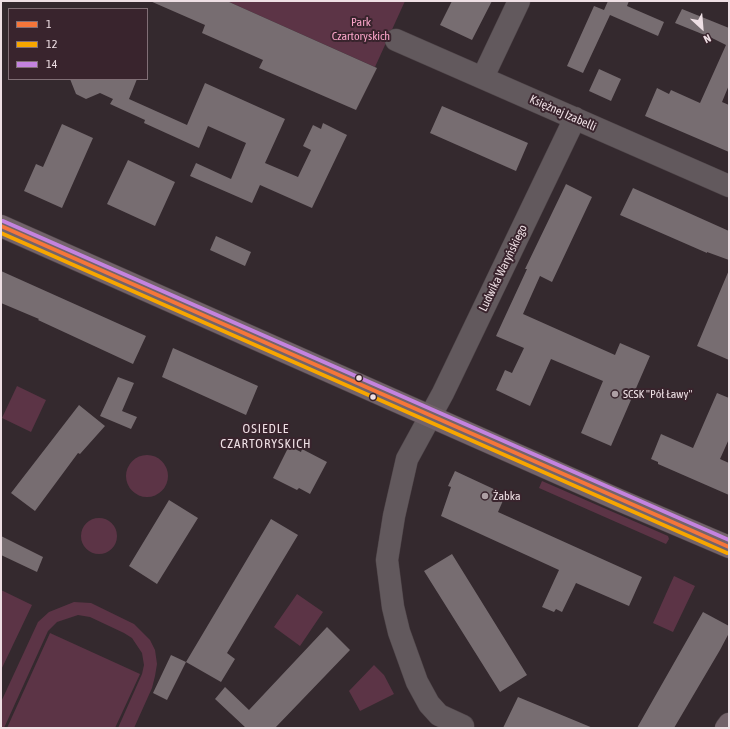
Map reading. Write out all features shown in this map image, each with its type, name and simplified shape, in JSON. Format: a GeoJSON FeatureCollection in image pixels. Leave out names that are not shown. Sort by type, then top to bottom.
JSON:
{"type":"FeatureCollection","features":[{"type":"Feature","properties":{"kind":"main road"},"geometry":{"type":"LineString","coordinates":[[1,226],[729,547]]}},
{"type":"Feature","properties":{"kind":"main road"},"geometry":{"type":"LineString","coordinates":[[726,728],[729,724]]}},
{"type":"Feature","properties":{"kind":"street"},"geometry":{"type":"LineString","coordinates":[[483,77],[519,1]]}},
{"type":"Feature","properties":{"kind":"street","name":"Księżnej Izabelli"},"geometry":{"type":"LineString","coordinates":[[396,40],[729,186]]}},
{"type":"Feature","properties":{"kind":"street","name":"Ludwika Waryńskiego"},"geometry":{"type":"LineString","coordinates":[[463,726],[439,715],[429,704],[417,682],[399,632],[393,607],[387,560],[395,510],[407,459],[447,386],[574,118]]}},
{"type":"Feature","properties":{"kind":"green space","name":"Park Czartoryskich"},"geometry":{"type":"Polygon","coordinates":[[[227,1],[405,1],[375,67],[227,1]]]}},
{"type":"Feature","properties":{"kind":"green space"},"geometry":{"type":"Polygon","coordinates":[[[17,386],[46,400],[31,432],[2,418],[17,386]]]}},
{"type":"Feature","properties":{"kind":"green space"},"geometry":{"type":"Polygon","coordinates":[[[143,455],[151,455],[159,458],[165,464],[168,476],[165,488],[159,494],[151,497],[143,497],[135,494],[129,488],[126,480],[126,472],[129,464],[135,458],[143,455]]]}},
{"type":"Feature","properties":{"kind":"green space"},"geometry":{"type":"Polygon","coordinates":[[[542,481],[668,536],[669,539],[666,544],[539,488],[542,481]]]}},
{"type":"Feature","properties":{"kind":"green space"},"geometry":{"type":"Polygon","coordinates":[[[103,518],[112,523],[116,529],[116,543],[112,549],[103,554],[95,554],[86,549],[82,543],[81,532],[86,523],[92,519],[103,518]]]}},
{"type":"Feature","properties":{"kind":"green space"},"geometry":{"type":"Polygon","coordinates":[[[674,576],[695,586],[673,632],[653,623],[674,576]]]}},
{"type":"Feature","properties":{"kind":"green space"},"geometry":{"type":"Polygon","coordinates":[[[1,590],[32,605],[1,670],[1,590]]]}},
{"type":"Feature","properties":{"kind":"green space"},"geometry":{"type":"Polygon","coordinates":[[[297,594],[323,612],[300,646],[274,627],[297,594]]]}},
{"type":"Feature","properties":{"kind":"green space"},"geometry":{"type":"Polygon","coordinates":[[[74,602],[91,603],[134,624],[150,640],[155,650],[157,664],[152,688],[134,728],[118,728],[142,674],[144,665],[142,653],[132,638],[124,633],[90,617],[78,615],[57,622],[48,631],[4,728],[1,728],[1,702],[38,622],[49,612],[74,602]]]}},
{"type":"Feature","properties":{"kind":"green space"},"geometry":{"type":"Polygon","coordinates":[[[50,633],[140,674],[115,728],[7,728],[50,633]]]}},
{"type":"Feature","properties":{"kind":"green space"},"geometry":{"type":"Polygon","coordinates":[[[374,665],[384,675],[394,694],[360,711],[349,691],[374,665]]]}},
{"type":"Feature","properties":{"kind":"building"},"geometry":{"type":"Polygon","coordinates":[[[150,1],[227,1],[377,68],[356,110],[259,68],[263,60],[202,33],[205,25],[150,1]]]}},
{"type":"Feature","properties":{"kind":"building"},"geometry":{"type":"Polygon","coordinates":[[[452,1],[492,1],[472,40],[440,25],[452,1]]]}},
{"type":"Feature","properties":{"kind":"building"},"geometry":{"type":"Polygon","coordinates":[[[608,1],[629,1],[627,6],[664,22],[658,36],[610,15],[583,73],[567,66],[594,6],[604,10],[608,1]]]}},
{"type":"Feature","properties":{"kind":"building"},"geometry":{"type":"Polygon","coordinates":[[[682,9],[729,28],[729,85],[722,102],[729,105],[729,152],[645,116],[657,88],[669,94],[671,90],[700,103],[726,45],[675,23],[682,9]]]}},
{"type":"Feature","properties":{"kind":"building"},"geometry":{"type":"Polygon","coordinates":[[[599,69],[621,79],[611,101],[589,91],[599,69]]]}},
{"type":"Feature","properties":{"kind":"building"},"geometry":{"type":"Polygon","coordinates":[[[70,80],[137,80],[129,99],[187,125],[205,83],[285,119],[265,163],[298,177],[311,150],[303,146],[313,125],[321,129],[323,123],[347,135],[312,208],[260,185],[252,203],[190,176],[196,163],[231,179],[246,143],[208,126],[199,148],[144,123],[145,120],[110,104],[113,99],[100,93],[86,99],[76,94],[70,80]]]}},
{"type":"Feature","properties":{"kind":"building"},"geometry":{"type":"Polygon","coordinates":[[[442,106],[528,143],[516,171],[430,133],[442,106]]]}},
{"type":"Feature","properties":{"kind":"building"},"geometry":{"type":"Polygon","coordinates":[[[62,124],[93,138],[62,208],[24,191],[36,164],[43,167],[62,124]]]}},
{"type":"Feature","properties":{"kind":"building"},"geometry":{"type":"Polygon","coordinates":[[[128,160],[175,182],[155,226],[107,204],[128,160]]]}},
{"type":"Feature","properties":{"kind":"building"},"geometry":{"type":"Polygon","coordinates":[[[566,184],[592,197],[552,282],[540,276],[523,314],[615,355],[620,343],[650,356],[611,446],[581,433],[603,381],[551,359],[530,406],[496,390],[505,370],[512,373],[524,348],[496,336],[527,269],[525,269],[566,184]]]}},
{"type":"Feature","properties":{"kind":"building"},"geometry":{"type":"Polygon","coordinates":[[[633,188],[729,231],[729,260],[707,253],[620,215],[633,188]]]}},
{"type":"Feature","properties":{"kind":"building"},"geometry":{"type":"Polygon","coordinates":[[[216,236],[251,252],[245,266],[210,250],[216,236]]]}},
{"type":"Feature","properties":{"kind":"building"},"geometry":{"type":"Polygon","coordinates":[[[729,270],[729,360],[697,346],[729,270]]]}},
{"type":"Feature","properties":{"kind":"building"},"geometry":{"type":"Polygon","coordinates":[[[1,271],[146,336],[133,364],[38,320],[39,319],[1,303],[1,271]]]}},
{"type":"Feature","properties":{"kind":"building"},"geometry":{"type":"Polygon","coordinates":[[[173,348],[258,386],[246,415],[162,377],[173,348]]]}},
{"type":"Feature","properties":{"kind":"building"},"geometry":{"type":"Polygon","coordinates":[[[118,377],[134,383],[122,411],[137,417],[131,429],[100,416],[118,377]]]}},
{"type":"Feature","properties":{"kind":"building"},"geometry":{"type":"Polygon","coordinates":[[[717,393],[729,398],[729,439],[720,459],[729,463],[729,495],[658,464],[658,462],[651,459],[661,434],[693,448],[717,393]]]}},
{"type":"Feature","properties":{"kind":"building"},"geometry":{"type":"Polygon","coordinates":[[[79,405],[105,426],[80,454],[78,453],[35,511],[11,493],[79,405]]]}},
{"type":"Feature","properties":{"kind":"building"},"geometry":{"type":"Polygon","coordinates":[[[289,446],[301,452],[302,449],[327,462],[310,494],[299,488],[297,490],[273,478],[289,446]]]}},
{"type":"Feature","properties":{"kind":"building"},"geometry":{"type":"Polygon","coordinates":[[[455,471],[498,491],[498,493],[505,496],[498,512],[642,577],[629,606],[576,583],[562,612],[556,609],[554,612],[542,607],[559,570],[441,516],[451,487],[448,486],[455,471]]]}},
{"type":"Feature","properties":{"kind":"building"},"geometry":{"type":"Polygon","coordinates":[[[169,500],[198,518],[157,584],[129,566],[169,500]]]}},
{"type":"Feature","properties":{"kind":"building"},"geometry":{"type":"Polygon","coordinates":[[[271,519],[298,535],[227,653],[235,659],[221,682],[186,662],[271,519]]]}},
{"type":"Feature","properties":{"kind":"building"},"geometry":{"type":"Polygon","coordinates":[[[1,536],[43,557],[37,572],[1,555],[1,536]]]}},
{"type":"Feature","properties":{"kind":"building"},"geometry":{"type":"Polygon","coordinates":[[[452,554],[527,675],[500,692],[424,571],[452,554]]]}},
{"type":"Feature","properties":{"kind":"building"},"geometry":{"type":"Polygon","coordinates":[[[703,612],[729,626],[729,633],[720,650],[674,728],[637,728],[703,612]]]}},
{"type":"Feature","properties":{"kind":"building"},"geometry":{"type":"Polygon","coordinates":[[[327,627],[350,650],[275,728],[246,728],[215,699],[225,687],[249,710],[327,627]]]}},
{"type":"Feature","properties":{"kind":"building"},"geometry":{"type":"Polygon","coordinates":[[[171,655],[186,662],[167,700],[153,693],[171,655]]]}},
{"type":"Feature","properties":{"kind":"building"},"geometry":{"type":"Polygon","coordinates":[[[518,697],[593,728],[503,728],[518,697]]]}},
{"type":"Feature","properties":{"kind":"transit line","name":"14"},"geometry":{"type":"LineString","coordinates":[[3,221],[729,540]]}},
{"type":"Feature","properties":{"kind":"transit line","name":"1"},"geometry":{"type":"LineString","coordinates":[[1,226],[729,547]]}},
{"type":"Feature","properties":{"kind":"transit line","name":"12"},"geometry":{"type":"LineString","coordinates":[[1,233],[727,553]]}},
{"type":"Feature","properties":{"kind":"place","name":"SCSK \"Pół Ławy\""},"geometry":{"type":"Point","coordinates":[615,394]}},
{"type":"Feature","properties":{"kind":"place","name":"Żabka"},"geometry":{"type":"Point","coordinates":[485,496]}},
{"type":"Feature","properties":{"kind":"district","name":"OSIEDLE CZARTORYSKICH"},"geometry":{"type":"Point","coordinates":[266,436]}}]}
